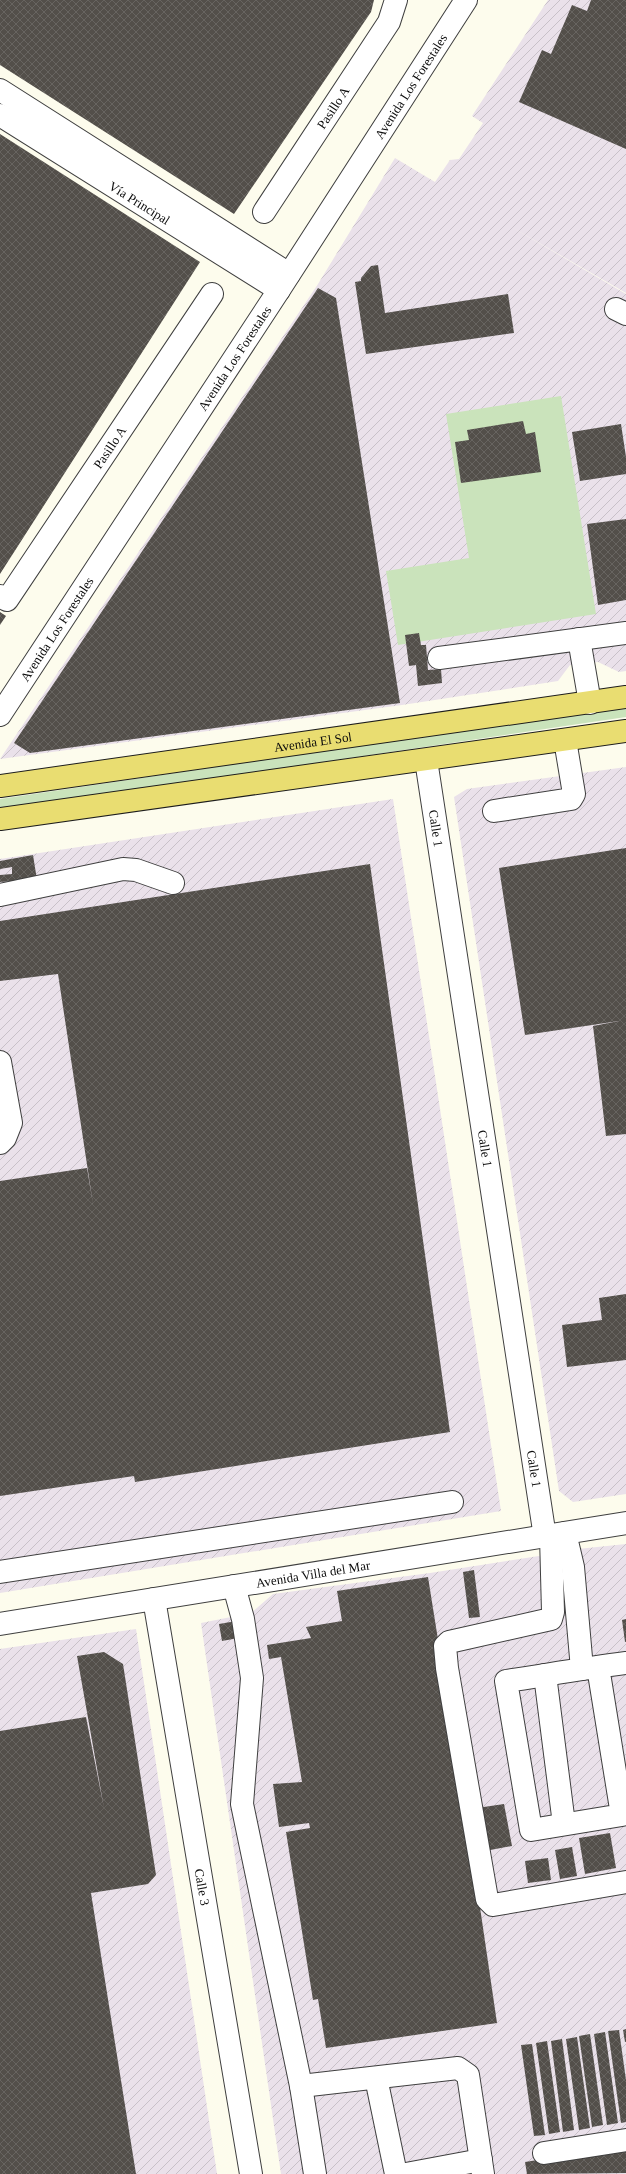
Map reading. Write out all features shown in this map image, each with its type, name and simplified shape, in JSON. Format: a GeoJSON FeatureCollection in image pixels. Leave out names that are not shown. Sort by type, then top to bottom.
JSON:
{"type":"FeatureCollection","features":[{"type":"Feature","properties":{"kind":"main road","name":"Avenida El Sol"},"geometry":{"type":"LineString","coordinates":[[0,786],[626,697]]}},
{"type":"Feature","properties":{"kind":"main road"},"geometry":{"type":"LineString","coordinates":[[0,819],[626,731]]}},
{"type":"Feature","properties":{"kind":"street","name":"Pasillo A"},"geometry":{"type":"LineString","coordinates":[[264,212],[389,22],[396,0]]}},
{"type":"Feature","properties":{"kind":"street","name":"Avenida Los Forestales"},"geometry":{"type":"LineString","coordinates":[[0,715],[284,282],[466,0]]}},
{"type":"Feature","properties":{"kind":"street"},"geometry":{"type":"LineString","coordinates":[[0,90],[284,282]]}},
{"type":"Feature","properties":{"kind":"street","name":"Vía Principal"},"geometry":{"type":"LineString","coordinates":[[0,114],[284,282]]}},
{"type":"Feature","properties":{"kind":"street","name":"Pasillo A"},"geometry":{"type":"LineString","coordinates":[[3,598],[212,294]]}},
{"type":"Feature","properties":{"kind":"street"},"geometry":{"type":"LineString","coordinates":[[439,658],[626,633]]}},
{"type":"Feature","properties":{"kind":"street"},"geometry":{"type":"LineString","coordinates":[[580,639],[590,703]]}},
{"type":"Feature","properties":{"kind":"street"},"geometry":{"type":"LineString","coordinates":[[494,811],[571,799],[574,794],[565,740]]}},
{"type":"Feature","properties":{"kind":"street","name":"Calle 1"},"geometry":{"type":"LineString","coordinates":[[426,760],[554,1535]]}},
{"type":"Feature","properties":{"kind":"street"},"geometry":{"type":"LineString","coordinates":[[0,895],[123,869],[136,870],[173,883]]}},
{"type":"Feature","properties":{"kind":"street"},"geometry":{"type":"LineString","coordinates":[[0,1062],[11,1123],[5,1138],[0,1143]]}},
{"type":"Feature","properties":{"kind":"street"},"geometry":{"type":"LineString","coordinates":[[0,1572],[452,1502]]}},
{"type":"Feature","properties":{"kind":"street","name":"Avenida Villa del Mar"},"geometry":{"type":"LineString","coordinates":[[0,1624],[626,1523]]}},
{"type":"Feature","properties":{"kind":"street"},"geometry":{"type":"LineString","coordinates":[[554,1535],[573,1567],[590,1668],[624,1814],[531,1830],[506,1681],[590,1668],[626,1663]]}},
{"type":"Feature","properties":{"kind":"street"},"geometry":{"type":"LineString","coordinates":[[554,1535],[551,1619],[449,1642],[445,1646],[447,1668],[487,1900],[493,1905],[626,1882]]}},
{"type":"Feature","properties":{"kind":"street"},"geometry":{"type":"LineString","coordinates":[[234,1586],[243,1619],[252,1678],[242,1804],[301,2086],[315,2174]]}},
{"type":"Feature","properties":{"kind":"street","name":"Calle 3"},"geometry":{"type":"LineString","coordinates":[[154,1599],[251,2174]]}},
{"type":"Feature","properties":{"kind":"street"},"geometry":{"type":"LineString","coordinates":[[545,1675],[564,1824]]}},
{"type":"Feature","properties":{"kind":"street"},"geometry":{"type":"LineString","coordinates":[[301,2086],[458,2068],[464,2071],[468,2075],[482,2167],[406,2174]]}},
{"type":"Feature","properties":{"kind":"street"},"geometry":{"type":"LineString","coordinates":[[376,2078],[396,2174]]}},
{"type":"Feature","properties":{"kind":"street"},"geometry":{"type":"LineString","coordinates":[[544,2154],[626,2140]]}},
{"type":"Feature","properties":{"kind":"shaded area"},"geometry":{"type":"Polygon","coordinates":[[[548,0],[626,0],[626,293],[501,221],[626,294],[626,671],[619,672],[598,662],[570,665],[558,681],[402,705],[0,759],[318,284],[395,158],[435,182],[450,160],[459,159],[483,123],[472,116],[548,0]]]}},
{"type":"Feature","properties":{"kind":"shaded area"},"geometry":{"type":"Polygon","coordinates":[[[626,767],[626,1494],[573,1502],[559,1491],[454,797],[467,789],[626,767]]]}},
{"type":"Feature","properties":{"kind":"shaded area"},"geometry":{"type":"Polygon","coordinates":[[[393,799],[501,1511],[0,1593],[0,859],[393,799]]]}},
{"type":"Feature","properties":{"kind":"shaded area"},"geometry":{"type":"Polygon","coordinates":[[[626,1544],[626,2174],[281,2174],[201,1623],[251,1613],[273,1594],[430,1573],[539,1556],[548,1563],[578,1549],[626,1544]]]}},
{"type":"Feature","properties":{"kind":"shaded area"},"geometry":{"type":"Polygon","coordinates":[[[136,1629],[217,2174],[0,2174],[0,1649],[136,1629]]]}},
{"type":"Feature","properties":{"kind":"green space"},"geometry":{"type":"Polygon","coordinates":[[[561,396],[596,614],[398,645],[386,571],[469,558],[446,414],[561,396]]]}},
{"type":"Feature","properties":{"kind":"green space"},"geometry":{"type":"Polygon","coordinates":[[[626,706],[626,717],[0,810],[0,799],[626,706]]]}},
{"type":"Feature","properties":{"kind":"building"},"geometry":{"type":"Polygon","coordinates":[[[0,0],[374,0],[371,12],[234,214],[0,65],[0,0]]]}},
{"type":"Feature","properties":{"kind":"building"},"geometry":{"type":"Polygon","coordinates":[[[591,0],[626,0],[626,149],[519,102],[542,50],[551,54],[572,5],[587,11],[591,0]]]}},
{"type":"Feature","properties":{"kind":"building"},"geometry":{"type":"Polygon","coordinates":[[[0,134],[200,262],[0,574],[0,134]]]}},
{"type":"Feature","properties":{"kind":"building"},"geometry":{"type":"Polygon","coordinates":[[[378,265],[385,313],[508,294],[514,333],[366,354],[355,282],[361,281],[361,278],[371,266],[378,265]]]}},
{"type":"Feature","properties":{"kind":"building"},"geometry":{"type":"Polygon","coordinates":[[[318,288],[336,298],[400,703],[30,753],[14,743],[318,288]]]}},
{"type":"Feature","properties":{"kind":"building"},"geometry":{"type":"Polygon","coordinates":[[[523,421],[526,434],[535,432],[541,472],[461,483],[455,442],[469,440],[467,430],[523,421]]]}},
{"type":"Feature","properties":{"kind":"building"},"geometry":{"type":"Polygon","coordinates":[[[621,424],[626,457],[626,474],[580,481],[572,432],[621,424]]]}},
{"type":"Feature","properties":{"kind":"building"},"geometry":{"type":"Polygon","coordinates":[[[626,519],[626,600],[598,605],[587,524],[626,519]]]}},
{"type":"Feature","properties":{"kind":"building"},"geometry":{"type":"Polygon","coordinates":[[[0,612],[6,616],[0,625],[0,612]]]}},
{"type":"Feature","properties":{"kind":"building"},"geometry":{"type":"Polygon","coordinates":[[[419,633],[421,645],[426,645],[428,670],[441,669],[442,683],[418,686],[416,665],[409,666],[405,635],[419,633]]]}},
{"type":"Feature","properties":{"kind":"building"},"geometry":{"type":"Polygon","coordinates":[[[626,848],[626,1134],[606,1136],[593,1026],[619,1021],[525,1035],[499,868],[626,848]]]}},
{"type":"Feature","properties":{"kind":"building"},"geometry":{"type":"Polygon","coordinates":[[[33,855],[37,880],[14,884],[14,881],[0,882],[0,875],[12,874],[12,867],[0,869],[0,861],[33,855]]]}},
{"type":"Feature","properties":{"kind":"building"},"geometry":{"type":"Polygon","coordinates":[[[370,864],[450,1432],[135,1482],[134,1476],[0,1496],[0,1181],[87,1168],[93,1204],[58,974],[0,981],[0,921],[370,864]]]}},
{"type":"Feature","properties":{"kind":"building"},"geometry":{"type":"Polygon","coordinates":[[[626,1294],[626,1360],[567,1367],[562,1325],[602,1320],[599,1298],[626,1294]]]}},
{"type":"Feature","properties":{"kind":"building"},"geometry":{"type":"Polygon","coordinates":[[[474,1570],[480,1617],[469,1618],[463,1572],[474,1570]]]}},
{"type":"Feature","properties":{"kind":"building"},"geometry":{"type":"Polygon","coordinates":[[[428,1577],[471,1846],[497,2023],[326,2048],[318,1999],[313,2000],[286,1832],[310,1828],[309,1823],[279,1827],[273,1784],[302,1782],[281,1657],[269,1659],[267,1645],[311,1638],[306,1627],[342,1621],[337,1591],[428,1577]]]}},
{"type":"Feature","properties":{"kind":"building"},"geometry":{"type":"Polygon","coordinates":[[[626,1619],[626,1642],[625,1642],[622,1620],[626,1619]]]}},
{"type":"Feature","properties":{"kind":"building"},"geometry":{"type":"Polygon","coordinates":[[[242,1620],[244,1637],[222,1641],[219,1624],[242,1620]]]}},
{"type":"Feature","properties":{"kind":"building"},"geometry":{"type":"Polygon","coordinates":[[[104,1652],[123,1664],[156,1875],[148,1884],[91,1893],[136,2174],[0,2174],[0,1731],[86,1717],[104,1808],[77,1656],[104,1652]]]}},
{"type":"Feature","properties":{"kind":"building"},"geometry":{"type":"Polygon","coordinates":[[[504,1804],[512,1846],[485,1851],[477,1808],[504,1804]]]}},
{"type":"Feature","properties":{"kind":"building"},"geometry":{"type":"Polygon","coordinates":[[[610,1833],[616,1868],[585,1874],[579,1838],[610,1833]]]}},
{"type":"Feature","properties":{"kind":"building"},"geometry":{"type":"Polygon","coordinates":[[[572,1847],[577,1876],[560,1879],[555,1850],[572,1847]]]}},
{"type":"Feature","properties":{"kind":"building"},"geometry":{"type":"Polygon","coordinates":[[[548,1858],[551,1880],[528,1883],[525,1861],[548,1858]]]}},
{"type":"Feature","properties":{"kind":"building"},"geometry":{"type":"Polygon","coordinates":[[[626,2029],[626,2042],[625,2042],[623,2030],[626,2029]]]}},
{"type":"Feature","properties":{"kind":"building"},"geometry":{"type":"Polygon","coordinates":[[[619,2030],[626,2080],[626,2122],[621,2123],[608,2031],[619,2030]]]}},
{"type":"Feature","properties":{"kind":"building"},"geometry":{"type":"Polygon","coordinates":[[[605,2032],[618,2123],[607,2125],[594,2034],[605,2032]]]}},
{"type":"Feature","properties":{"kind":"building"},"geometry":{"type":"Polygon","coordinates":[[[590,2034],[603,2125],[592,2127],[579,2036],[590,2034]]]}},
{"type":"Feature","properties":{"kind":"building"},"geometry":{"type":"Polygon","coordinates":[[[577,2037],[590,2128],[579,2130],[566,2039],[577,2037]]]}},
{"type":"Feature","properties":{"kind":"building"},"geometry":{"type":"Polygon","coordinates":[[[562,2039],[574,2130],[563,2132],[551,2041],[562,2039]]]}},
{"type":"Feature","properties":{"kind":"building"},"geometry":{"type":"Polygon","coordinates":[[[547,2041],[560,2132],[549,2134],[536,2043],[547,2041]]]}},
{"type":"Feature","properties":{"kind":"building"},"geometry":{"type":"Polygon","coordinates":[[[532,2044],[545,2135],[534,2136],[521,2045],[532,2044]]]}},
{"type":"Feature","properties":{"kind":"building"},"geometry":{"type":"Polygon","coordinates":[[[626,2146],[626,2173],[527,2174],[525,2162],[626,2146]]]}}]}
